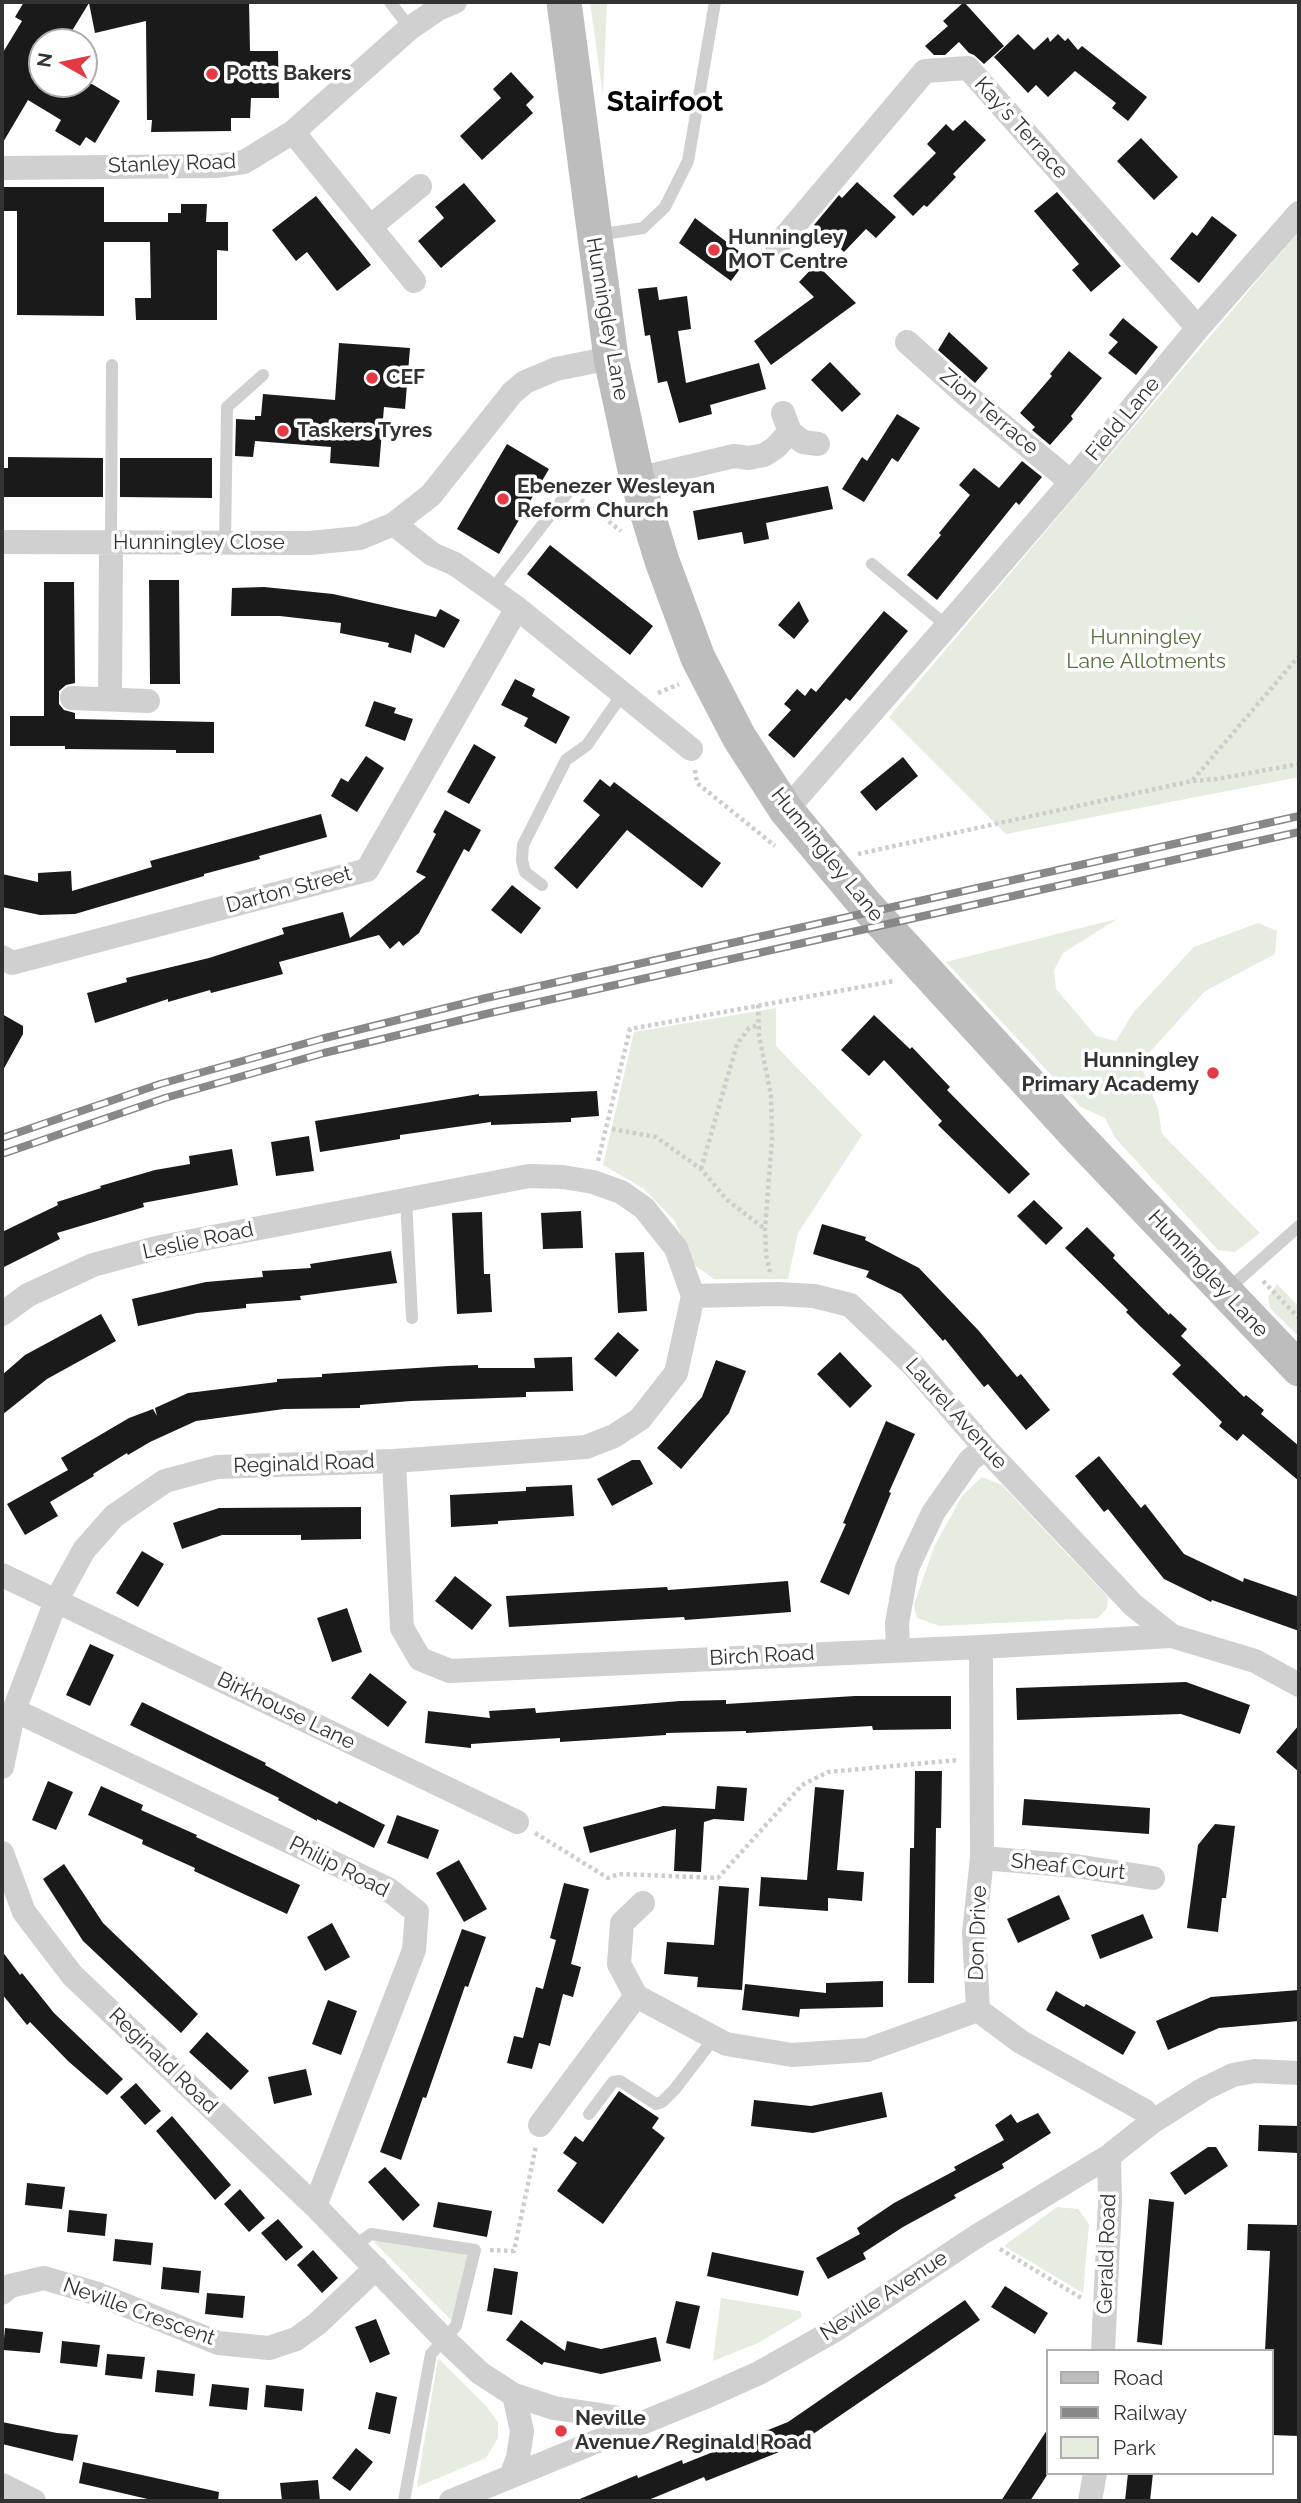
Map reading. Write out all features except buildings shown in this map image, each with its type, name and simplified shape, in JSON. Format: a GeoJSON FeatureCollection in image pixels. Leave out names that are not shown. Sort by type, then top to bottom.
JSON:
{"type":"FeatureCollection","features":[{"type":"Feature","properties":{"kind":"main road","name":"Hunningley Lane"},"geometry":{"type":"LineString","coordinates":[[564,2],[611,358],[637,480],[678,608],[739,737],[786,810],[833,868],[1224,1293],[1299,1369]]}},
{"type":"Feature","properties":{"kind":"street","name":"Stanley Road"},"geometry":{"type":"LineString","coordinates":[[2,167],[216,166],[244,162],[293,132],[410,28],[438,9],[455,2]]}},
{"type":"Feature","properties":{"kind":"street","name":"Kay's Terrace"},"geometry":{"type":"LineString","coordinates":[[777,246],[925,71],[968,68],[1198,328]]}},
{"type":"Feature","properties":{"kind":"street"},"geometry":{"type":"LineString","coordinates":[[293,132],[414,281]]}},
{"type":"Feature","properties":{"kind":"street"},"geometry":{"type":"LineString","coordinates":[[370,227],[420,186]]}},
{"type":"Feature","properties":{"kind":"street","name":"Field Lane"},"geometry":{"type":"LineString","coordinates":[[786,810],[1072,482],[1198,328],[1299,213]]}},
{"type":"Feature","properties":{"kind":"street","name":"Zion Terrace"},"geometry":{"type":"LineString","coordinates":[[907,342],[965,394],[1072,482]]}},
{"type":"Feature","properties":{"kind":"street","name":"Hunningley Close"},"geometry":{"type":"LineString","coordinates":[[2,542],[310,543],[360,538],[394,524],[431,495],[512,393],[525,382],[556,369],[611,358]]}},
{"type":"Feature","properties":{"kind":"street"},"geometry":{"type":"LineString","coordinates":[[637,480],[734,456],[750,458],[764,454],[775,448],[786,422],[803,442],[818,444]]}},
{"type":"Feature","properties":{"kind":"street"},"geometry":{"type":"LineString","coordinates":[[394,524],[432,554],[455,564],[517,608],[691,749]]}},
{"type":"Feature","properties":{"kind":"street"},"geometry":{"type":"LineString","coordinates":[[110,699],[111,543]]}},
{"type":"Feature","properties":{"kind":"street","name":"Darton Street"},"geometry":{"type":"LineString","coordinates":[[2,957],[12,963],[368,870],[517,608]]}},
{"type":"Feature","properties":{"kind":"street"},"geometry":{"type":"LineString","coordinates":[[72,698],[148,701]]}},
{"type":"Feature","properties":{"kind":"street","name":"Leslie Road"},"geometry":{"type":"LineString","coordinates":[[2,1314],[28,1295],[93,1265],[156,1248],[529,1176],[564,1177],[593,1182],[621,1192],[644,1208],[676,1248],[693,1296]]}},
{"type":"Feature","properties":{"kind":"street","name":"Laurel Avenue"},"geometry":{"type":"LineString","coordinates":[[693,1296],[814,1296],[850,1306],[914,1365],[985,1448],[1133,1605],[1172,1636]]}},
{"type":"Feature","properties":{"kind":"street","name":"Reginald Road"},"geometry":{"type":"LineString","coordinates":[[2,1767],[14,1710],[56,1601],[84,1550],[114,1516],[165,1481],[218,1467],[394,1461],[586,1447],[614,1436],[640,1419],[676,1373],[693,1296]]}},
{"type":"Feature","properties":{"kind":"street"},"geometry":{"type":"LineString","coordinates":[[898,1650],[897,1623],[907,1569],[933,1513],[970,1460],[985,1448]]}},
{"type":"Feature","properties":{"kind":"street","name":"Birch Road"},"geometry":{"type":"LineString","coordinates":[[394,1461],[401,1628],[419,1658],[450,1671],[1172,1636],[1255,1661],[1299,1685]]}},
{"type":"Feature","properties":{"kind":"street","name":"Birkhouse Lane"},"geometry":{"type":"LineString","coordinates":[[2,1576],[517,1822]]}},
{"type":"Feature","properties":{"kind":"street","name":"Don Drive"},"geometry":{"type":"LineString","coordinates":[[981,1647],[982,1858],[974,1933],[978,2010],[1021,2042],[1145,2111],[1152,2122]]}},
{"type":"Feature","properties":{"kind":"street","name":"Philip Road"},"geometry":{"type":"LineString","coordinates":[[14,1710],[388,1889],[417,1912],[414,1950],[315,2206]]}},
{"type":"Feature","properties":{"kind":"street","name":"Reginald Road"},"geometry":{"type":"LineString","coordinates":[[2,1853],[24,1912],[72,1975],[356,2245],[443,2338],[480,2373],[514,2395],[554,2408],[614,2417],[634,2426]]}},
{"type":"Feature","properties":{"kind":"street","name":"Sheaf Court"},"geometry":{"type":"LineString","coordinates":[[982,1858],[1076,1866],[1153,1878]]}},
{"type":"Feature","properties":{"kind":"street"},"geometry":{"type":"LineString","coordinates":[[643,1903],[622,1923],[619,1964],[636,1996],[726,2045],[792,2056],[867,2050],[978,2010]]}},
{"type":"Feature","properties":{"kind":"street"},"geometry":{"type":"LineString","coordinates":[[540,2125],[636,1996]]}},
{"type":"Feature","properties":{"kind":"street","name":"Neville Avenue"},"geometry":{"type":"LineString","coordinates":[[451,2501],[759,2373],[837,2329],[977,2236],[1109,2157],[1152,2122],[1233,2075],[1255,2071],[1299,2073]]}},
{"type":"Feature","properties":{"kind":"street","name":"Gerald Road"},"geometry":{"type":"LineString","coordinates":[[1103,2349],[1111,2201],[1109,2157]]}},
{"type":"Feature","properties":{"kind":"street","name":"Neville Crescent"},"geometry":{"type":"LineString","coordinates":[[2,2292],[10,2286],[44,2278],[98,2294],[218,2343],[269,2348],[296,2339],[317,2324],[376,2268]]}},
{"type":"Feature","properties":{"kind":"street"},"geometry":{"type":"LineString","coordinates":[[511,2476],[519,2458],[522,2431],[514,2395]]}},
{"type":"Feature","properties":{"kind":"street"},"geometry":{"type":"LineString","coordinates":[[1090,2501],[1095,2475]]}},
{"type":"Feature","properties":{"kind":"street"},"geometry":{"type":"LineString","coordinates":[[2,2485],[34,2501]]}},
{"type":"Feature","properties":{"kind":"lane"},"geometry":{"type":"LineString","coordinates":[[390,2],[410,28]]}},
{"type":"Feature","properties":{"kind":"lane"},"geometry":{"type":"LineString","coordinates":[[593,236],[643,228],[665,207],[688,161],[715,2]]}},
{"type":"Feature","properties":{"kind":"lane"},"geometry":{"type":"LineString","coordinates":[[111,543],[112,365]]}},
{"type":"Feature","properties":{"kind":"lane"},"geometry":{"type":"LineString","coordinates":[[225,543],[228,407],[262,375]]}},
{"type":"Feature","properties":{"kind":"lane"},"geometry":{"type":"LineString","coordinates":[[492,590],[569,491]]}},
{"type":"Feature","properties":{"kind":"lane"},"geometry":{"type":"LineString","coordinates":[[872,564],[947,626]]}},
{"type":"Feature","properties":{"kind":"lane"},"geometry":{"type":"LineString","coordinates":[[542,885],[525,872],[522,860],[523,845],[566,760],[587,745],[628,698]]}},
{"type":"Feature","properties":{"kind":"lane"},"geometry":{"type":"LineString","coordinates":[[406,1199],[412,1318]]}},
{"type":"Feature","properties":{"kind":"lane"},"geometry":{"type":"LineString","coordinates":[[1224,1293],[1299,1226]]}},
{"type":"Feature","properties":{"kind":"lane"},"geometry":{"type":"LineString","coordinates":[[589,2114],[613,2082],[620,2081],[656,2104],[662,2102],[714,2038]]}},
{"type":"Feature","properties":{"kind":"lane"},"geometry":{"type":"LineString","coordinates":[[356,2245],[372,2234],[475,2250],[456,2326],[430,2354],[404,2501]]}},
{"type":"Feature","properties":{"kind":"path"},"geometry":{"type":"LineString","coordinates":[[569,491],[628,537]]}},
{"type":"Feature","properties":{"kind":"path"},"geometry":{"type":"LineString","coordinates":[[1192,781],[1299,656]]}},
{"type":"Feature","properties":{"kind":"path"},"geometry":{"type":"LineString","coordinates":[[628,698],[706,672]]}},
{"type":"Feature","properties":{"kind":"path"},"geometry":{"type":"LineString","coordinates":[[833,868],[854,855],[1192,781],[1299,764]]}},
{"type":"Feature","properties":{"kind":"path"},"geometry":{"type":"LineString","coordinates":[[593,1182],[630,1029],[929,974]]}},
{"type":"Feature","properties":{"kind":"path"},"geometry":{"type":"LineString","coordinates":[[758,1005],[771,1095],[772,1140],[765,1229],[766,1255]]}},
{"type":"Feature","properties":{"kind":"path"},"geometry":{"type":"LineString","coordinates":[[701,1169],[737,1044],[749,1028],[759,1025]]}},
{"type":"Feature","properties":{"kind":"path"},"geometry":{"type":"LineString","coordinates":[[612,1129],[656,1137],[701,1169],[727,1200],[765,1229]]}},
{"type":"Feature","properties":{"kind":"path"},"geometry":{"type":"LineString","coordinates":[[1251,1269],[1299,1318]]}},
{"type":"Feature","properties":{"kind":"path"},"geometry":{"type":"LineString","coordinates":[[517,1822],[608,1878],[619,1874],[718,1878],[802,1785],[828,1772],[983,1758]]}},
{"type":"Feature","properties":{"kind":"path"},"geometry":{"type":"LineString","coordinates":[[475,2250],[514,2251],[540,2125]]}},
{"type":"Feature","properties":{"kind":"path"},"geometry":{"type":"LineString","coordinates":[[977,2236],[1105,2312]]}},
{"type":"Feature","properties":{"kind":"green space"},"geometry":{"type":"Polygon","coordinates":[[[590,2],[607,2],[603,96],[590,2]]]}},
{"type":"Feature","properties":{"kind":"green space","name":"Hunningley Lane Allotments"},"geometry":{"type":"Polygon","coordinates":[[[1299,231],[1299,777],[1006,834],[889,717],[1299,231]]]}},
{"type":"Feature","properties":{"kind":"green space"},"geometry":{"type":"Polygon","coordinates":[[[1117,919],[1063,953],[1054,970],[1056,989],[1096,1036],[1116,1041],[1133,1013],[1194,947],[1258,923],[1277,931],[1275,954],[1205,991],[1140,1063],[1158,1109],[1162,1134],[1260,1233],[1235,1252],[1218,1250],[1116,1139],[1105,1118],[1081,1107],[946,962],[1117,919]]]}},
{"type":"Feature","properties":{"kind":"green space"},"geometry":{"type":"Polygon","coordinates":[[[776,1008],[776,1046],[862,1135],[798,1233],[788,1279],[714,1279],[694,1265],[675,1221],[643,1188],[603,1165],[634,1032],[776,1008]]]}},
{"type":"Feature","properties":{"kind":"green space"},"geometry":{"type":"Polygon","coordinates":[[[1277,1284],[1299,1307],[1299,1337],[1270,1308],[1268,1297],[1277,1284]]]}},
{"type":"Feature","properties":{"kind":"green space"},"geometry":{"type":"Polygon","coordinates":[[[982,1477],[1002,1485],[1108,1597],[1107,1608],[1098,1618],[940,1626],[917,1618],[914,1605],[934,1547],[962,1496],[982,1477]]]}},
{"type":"Feature","properties":{"kind":"green space"},"geometry":{"type":"Polygon","coordinates":[[[1057,2207],[1078,2209],[1089,2224],[1083,2293],[1004,2246],[1057,2207]]]}},
{"type":"Feature","properties":{"kind":"green space"},"geometry":{"type":"Polygon","coordinates":[[[383,2239],[470,2254],[451,2320],[374,2242],[383,2239]]]}},
{"type":"Feature","properties":{"kind":"green space"},"geometry":{"type":"Polygon","coordinates":[[[721,2298],[800,2311],[802,2317],[758,2343],[713,2361],[721,2298]]]}},
{"type":"Feature","properties":{"kind":"green space"},"geometry":{"type":"Polygon","coordinates":[[[438,2358],[486,2406],[498,2422],[498,2438],[486,2458],[417,2487],[438,2358]]]}},
{"type":"Feature","properties":{"kind":"railway"},"geometry":{"type":"LineString","coordinates":[[2,1138],[160,1084],[321,1039],[486,998],[1299,816]]}},
{"type":"Feature","properties":{"kind":"railway"},"geometry":{"type":"LineString","coordinates":[[2,1154],[165,1098],[324,1053],[490,1013],[1299,832]]}},
{"type":"Feature","properties":{"kind":"place","name":"Potts Bakers"},"geometry":{"type":"Point","coordinates":[212,74]}},
{"type":"Feature","properties":{"kind":"place","name":"Hunningley MOT Centre"},"geometry":{"type":"Point","coordinates":[714,250]}},
{"type":"Feature","properties":{"kind":"place","name":"CEF"},"geometry":{"type":"Point","coordinates":[372,378]}},
{"type":"Feature","properties":{"kind":"place","name":"Taskers Tyres"},"geometry":{"type":"Point","coordinates":[283,431]}},
{"type":"Feature","properties":{"kind":"place","name":"Ebenezer Wesleyan Reform Church"},"geometry":{"type":"Point","coordinates":[503,499]}},
{"type":"Feature","properties":{"kind":"place","name":"Hunningley Primary Academy"},"geometry":{"type":"Point","coordinates":[1213,1073]}},
{"type":"Feature","properties":{"kind":"place","name":"Neville Avenue/Reginald Road"},"geometry":{"type":"Point","coordinates":[561,2431]}},
{"type":"Feature","properties":{"kind":"district","name":"Stairfoot"},"geometry":{"type":"Point","coordinates":[665,103]}}]}
